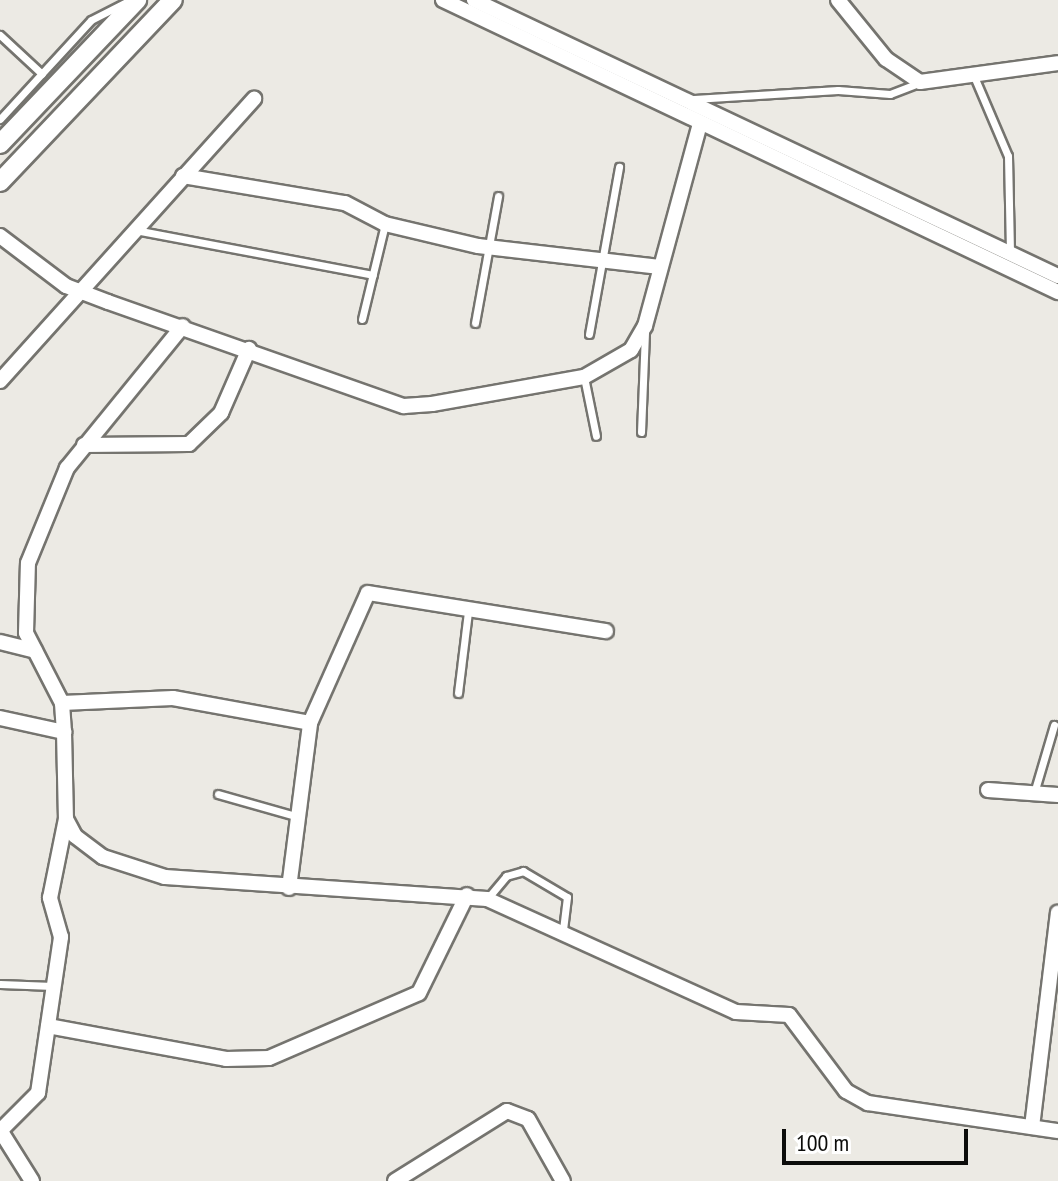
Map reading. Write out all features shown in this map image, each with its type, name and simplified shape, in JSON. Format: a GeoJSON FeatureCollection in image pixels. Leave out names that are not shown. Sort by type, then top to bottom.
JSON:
{"type":"FeatureCollection","features":[{"type":"Feature","properties":{"kind":"main road"},"geometry":{"type":"LineString","coordinates":[[0,144],[134,0]]}},
{"type":"Feature","properties":{"kind":"main road"},"geometry":{"type":"LineString","coordinates":[[0,182],[173,0]]}},
{"type":"Feature","properties":{"kind":"street"},"geometry":{"type":"LineString","coordinates":[[443,0],[1058,292]]}},
{"type":"Feature","properties":{"kind":"street"},"geometry":{"type":"LineString","coordinates":[[474,0],[1058,276]]}},
{"type":"Feature","properties":{"kind":"street"},"geometry":{"type":"LineString","coordinates":[[838,0],[886,59],[920,82],[972,72],[1058,63]]}},
{"type":"Feature","properties":{"kind":"street"},"geometry":{"type":"LineString","coordinates":[[0,381],[254,99]]}},
{"type":"Feature","properties":{"kind":"street"},"geometry":{"type":"LineString","coordinates":[[0,236],[79,291],[404,406],[584,377],[631,350],[645,326],[700,123]]}},
{"type":"Feature","properties":{"kind":"street"},"geometry":{"type":"LineString","coordinates":[[183,176],[345,203],[385,224],[489,247],[600,263],[660,267]]}},
{"type":"Feature","properties":{"kind":"street"},"geometry":{"type":"LineString","coordinates":[[32,1181],[0,1130],[38,1093],[61,937],[50,898],[66,819],[62,703],[35,651],[21,604],[28,563],[45,511],[84,445],[183,326]]}},
{"type":"Feature","properties":{"kind":"street"},"geometry":{"type":"LineString","coordinates":[[84,445],[189,444],[221,413],[249,349]]}},
{"type":"Feature","properties":{"kind":"street"},"geometry":{"type":"LineString","coordinates":[[289,888],[310,723],[368,593],[380,590],[468,611],[606,631]]}},
{"type":"Feature","properties":{"kind":"street"},"geometry":{"type":"LineString","coordinates":[[0,642],[35,651]]}},
{"type":"Feature","properties":{"kind":"street"},"geometry":{"type":"LineString","coordinates":[[62,703],[173,698],[310,723]]}},
{"type":"Feature","properties":{"kind":"street"},"geometry":{"type":"LineString","coordinates":[[0,718],[64,732]]}},
{"type":"Feature","properties":{"kind":"street"},"geometry":{"type":"LineString","coordinates":[[988,790],[1033,796],[1058,795]]}},
{"type":"Feature","properties":{"kind":"street"},"geometry":{"type":"LineString","coordinates":[[66,819],[75,836],[132,868],[289,888],[467,895],[487,899],[736,1012],[789,1015],[846,1091],[868,1103],[1058,1131]]}},
{"type":"Feature","properties":{"kind":"street"},"geometry":{"type":"LineString","coordinates":[[48,1026],[226,1059],[269,1058],[419,993],[467,895]]}},
{"type":"Feature","properties":{"kind":"street"},"geometry":{"type":"LineString","coordinates":[[1032,1127],[1058,913]]}},
{"type":"Feature","properties":{"kind":"street"},"geometry":{"type":"LineString","coordinates":[[395,1181],[507,1111],[528,1119],[563,1181]]}},
{"type":"Feature","properties":{"kind":"lane"},"geometry":{"type":"LineString","coordinates":[[0,119],[91,20],[134,0]]}},
{"type":"Feature","properties":{"kind":"lane"},"geometry":{"type":"LineString","coordinates":[[0,35],[42,74]]}},
{"type":"Feature","properties":{"kind":"lane"},"geometry":{"type":"LineString","coordinates":[[972,72],[1008,156],[1010,252]]}},
{"type":"Feature","properties":{"kind":"lane"},"geometry":{"type":"LineString","coordinates":[[680,100],[838,90],[890,94],[920,82]]}},
{"type":"Feature","properties":{"kind":"lane"},"geometry":{"type":"LineString","coordinates":[[589,334],[619,167]]}},
{"type":"Feature","properties":{"kind":"lane"},"geometry":{"type":"LineString","coordinates":[[475,323],[498,196]]}},
{"type":"Feature","properties":{"kind":"lane"},"geometry":{"type":"LineString","coordinates":[[362,319],[385,224]]}},
{"type":"Feature","properties":{"kind":"lane"},"geometry":{"type":"LineString","coordinates":[[135,230],[373,275]]}},
{"type":"Feature","properties":{"kind":"lane"},"geometry":{"type":"LineString","coordinates":[[641,432],[645,326]]}},
{"type":"Feature","properties":{"kind":"lane"},"geometry":{"type":"LineString","coordinates":[[584,377],[596,436]]}},
{"type":"Feature","properties":{"kind":"lane"},"geometry":{"type":"LineString","coordinates":[[458,693],[468,611]]}},
{"type":"Feature","properties":{"kind":"lane"},"geometry":{"type":"LineString","coordinates":[[1033,796],[1054,725]]}},
{"type":"Feature","properties":{"kind":"lane"},"geometry":{"type":"LineString","coordinates":[[218,794],[296,816]]}},
{"type":"Feature","properties":{"kind":"lane"},"geometry":{"type":"LineString","coordinates":[[487,899],[506,876],[523,871],[567,897],[563,932]]}},
{"type":"Feature","properties":{"kind":"lane"},"geometry":{"type":"LineString","coordinates":[[0,984],[53,986]]}}]}
